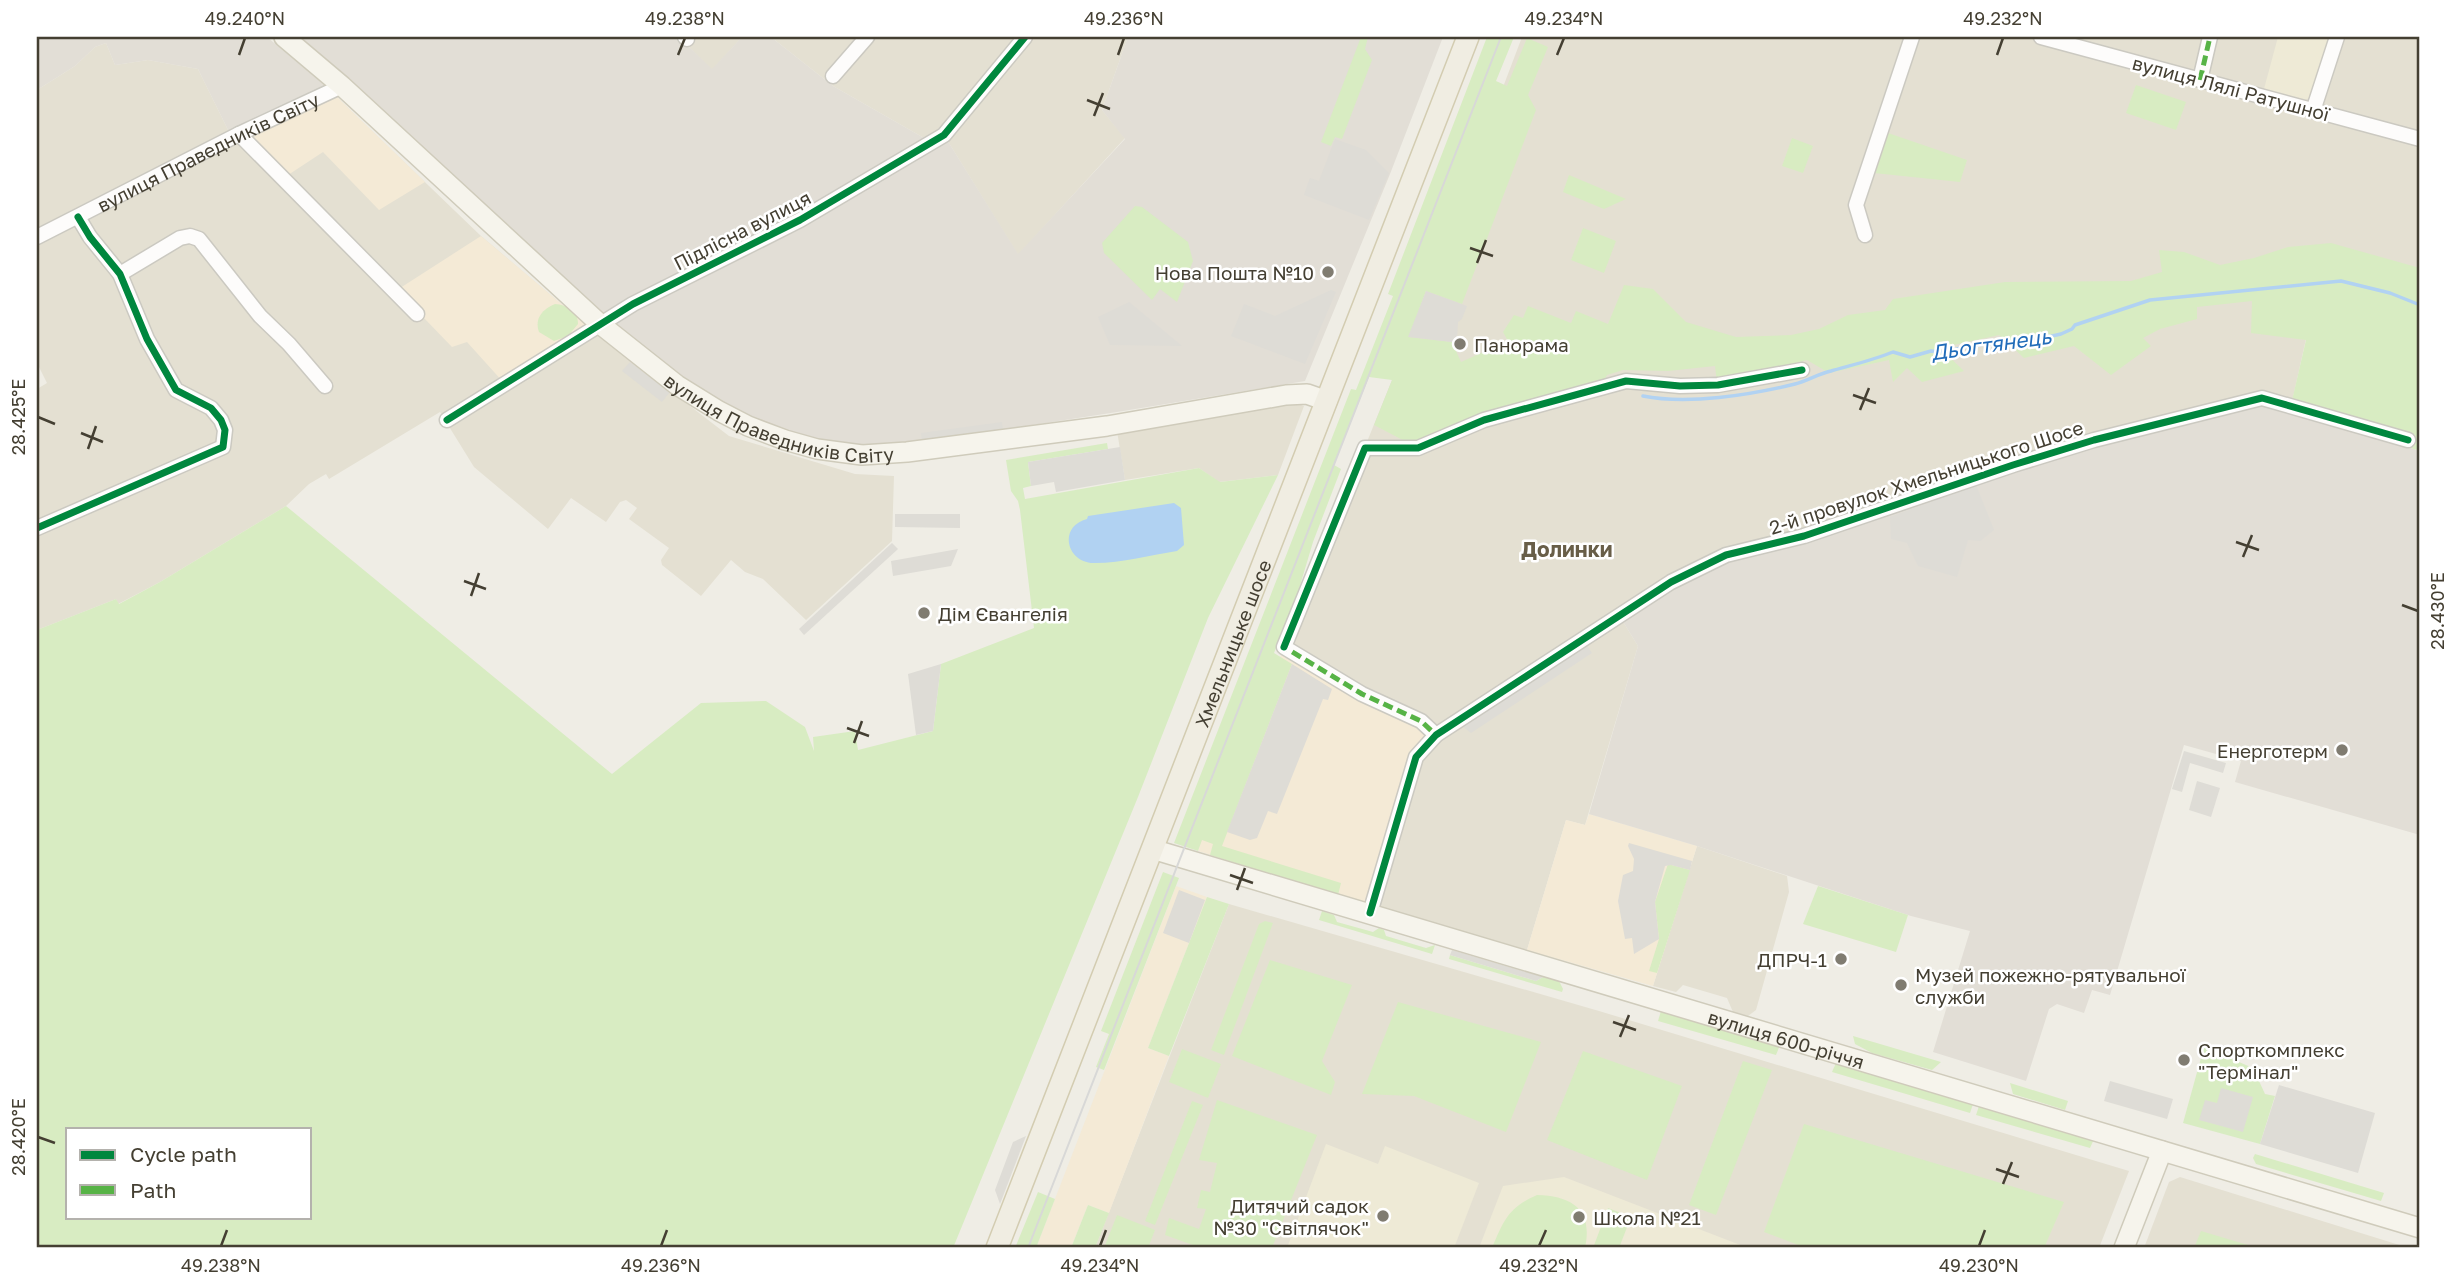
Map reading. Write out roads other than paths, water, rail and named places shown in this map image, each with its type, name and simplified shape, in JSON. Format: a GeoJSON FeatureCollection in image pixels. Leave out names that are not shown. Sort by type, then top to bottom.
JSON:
{"type":"FeatureCollection","features":[{"type":"Feature","properties":{"kind":"main road","name":"вулиця Праведників Світу"},"geometry":{"type":"LineString","coordinates":[[284,37],[342,86],[600,324],[677,385],[748,426],[785,440],[817,449],[862,455],[907,452],[1107,426],[1286,395],[1307,394],[1327,401]]}},
{"type":"Feature","properties":{"kind":"main road","name":"Хмельницьке шосе"},"geometry":{"type":"LineString","coordinates":[[996,1248],[1468,37]]}},
{"type":"Feature","properties":{"kind":"main road","name":"вулиця 600-річчя"},"geometry":{"type":"LineString","coordinates":[[1152,849],[2420,1227]]}},
{"type":"Feature","properties":{"kind":"main road"},"geometry":{"type":"LineString","coordinates":[[2124,1248],[2162,1151]]}},
{"type":"Feature","properties":{"kind":"street"},"geometry":{"type":"LineString","coordinates":[[833,76],[867,37]]}},
{"type":"Feature","properties":{"kind":"street","name":"Підлісна вулиця"},"geometry":{"type":"LineString","coordinates":[[447,420],[632,304],[800,220],[944,135],[1025,37]]}},
{"type":"Feature","properties":{"kind":"street"},"geometry":{"type":"LineString","coordinates":[[1865,235],[1856,205],[1912,37]]}},
{"type":"Feature","properties":{"kind":"street","name":"вулиця Лялі Ратушної"},"geometry":{"type":"LineString","coordinates":[[2041,37],[2420,139]]}},
{"type":"Feature","properties":{"kind":"street"},"geometry":{"type":"LineString","coordinates":[[2200,80],[2210,37]]}},
{"type":"Feature","properties":{"kind":"street"},"geometry":{"type":"LineString","coordinates":[[2313,111],[2337,37]]}},
{"type":"Feature","properties":{"kind":"street","name":"вулиця Праведників Світу"},"geometry":{"type":"LineString","coordinates":[[37,236],[239,134],[342,86]]}},
{"type":"Feature","properties":{"kind":"street"},"geometry":{"type":"LineString","coordinates":[[239,134],[417,314]]}},
{"type":"Feature","properties":{"kind":"street"},"geometry":{"type":"LineString","coordinates":[[37,528],[223,447],[225,441],[225,430],[211,408],[176,390],[171,383],[147,339],[120,274],[90,237],[78,217]]}},
{"type":"Feature","properties":{"kind":"street"},"geometry":{"type":"LineString","coordinates":[[120,274],[180,238],[190,236],[199,239],[260,316],[289,344],[325,386]]}},
{"type":"Feature","properties":{"kind":"street"},"geometry":{"type":"LineString","coordinates":[[1436,735],[1421,720],[1362,694],[1284,647],[1365,448],[1418,448],[1484,420],[1626,381],[1680,386],[1718,385],[1802,370]]}},
{"type":"Feature","properties":{"kind":"street","name":"2-й провулок Хмельницького Шосе"},"geometry":{"type":"LineString","coordinates":[[1370,914],[1416,757],[1436,735],[1671,582],[1726,555],[1804,536],[2071,447],[2262,398],[2408,440]]}},
{"type":"Feature","properties":{"kind":"water"},"geometry":{"type":"Polygon","coordinates":[[[1174,503],[1181,508],[1184,545],[1177,551],[1105,563],[1085,562],[1072,552],[1069,537],[1072,529],[1088,516],[1174,503]]]}},
{"type":"Feature","properties":{"kind":"waterway","name":"Дьогтянець"},"geometry":{"type":"LineString","coordinates":[[1643,396],[1699,399],[1739,395],[1795,384],[1893,352],[1910,357],[1931,351],[1940,352],[2001,341],[2021,343],[2061,334],[2075,325],[2150,300],[2341,281],[2390,293],[2420,305]]}},
{"type":"Feature","properties":{"kind":"tram line"},"geometry":{"type":"LineString","coordinates":[[1028,1248],[1501,37]]}},
{"type":"Feature","properties":{"kind":"place","name":"Нова Пошта №10"},"geometry":{"type":"Point","coordinates":[1328,272]}},
{"type":"Feature","properties":{"kind":"place","name":"Панорама"},"geometry":{"type":"Point","coordinates":[1460,344]}},
{"type":"Feature","properties":{"kind":"place","name":"Дім Євангелія"},"geometry":{"type":"Point","coordinates":[924,613]}},
{"type":"Feature","properties":{"kind":"place","name":"Енерготерм"},"geometry":{"type":"Point","coordinates":[2342,750]}},
{"type":"Feature","properties":{"kind":"place","name":"ДПРЧ-1"},"geometry":{"type":"Point","coordinates":[1841,959]}},
{"type":"Feature","properties":{"kind":"place","name":"Музей пожежно-рятувальної служби"},"geometry":{"type":"Point","coordinates":[1901,985]}},
{"type":"Feature","properties":{"kind":"place","name":"Спорткомплекс \"Термінал\""},"geometry":{"type":"Point","coordinates":[2184,1060]}},
{"type":"Feature","properties":{"kind":"place","name":"Дитячий садок №30 \"Світлячок\""},"geometry":{"type":"Point","coordinates":[1383,1216]}},
{"type":"Feature","properties":{"kind":"place","name":"Школа №21"},"geometry":{"type":"Point","coordinates":[1579,1217]}},
{"type":"Feature","properties":{"kind":"district","name":"Долинки"},"geometry":{"type":"Point","coordinates":[1567,549]}}]}
